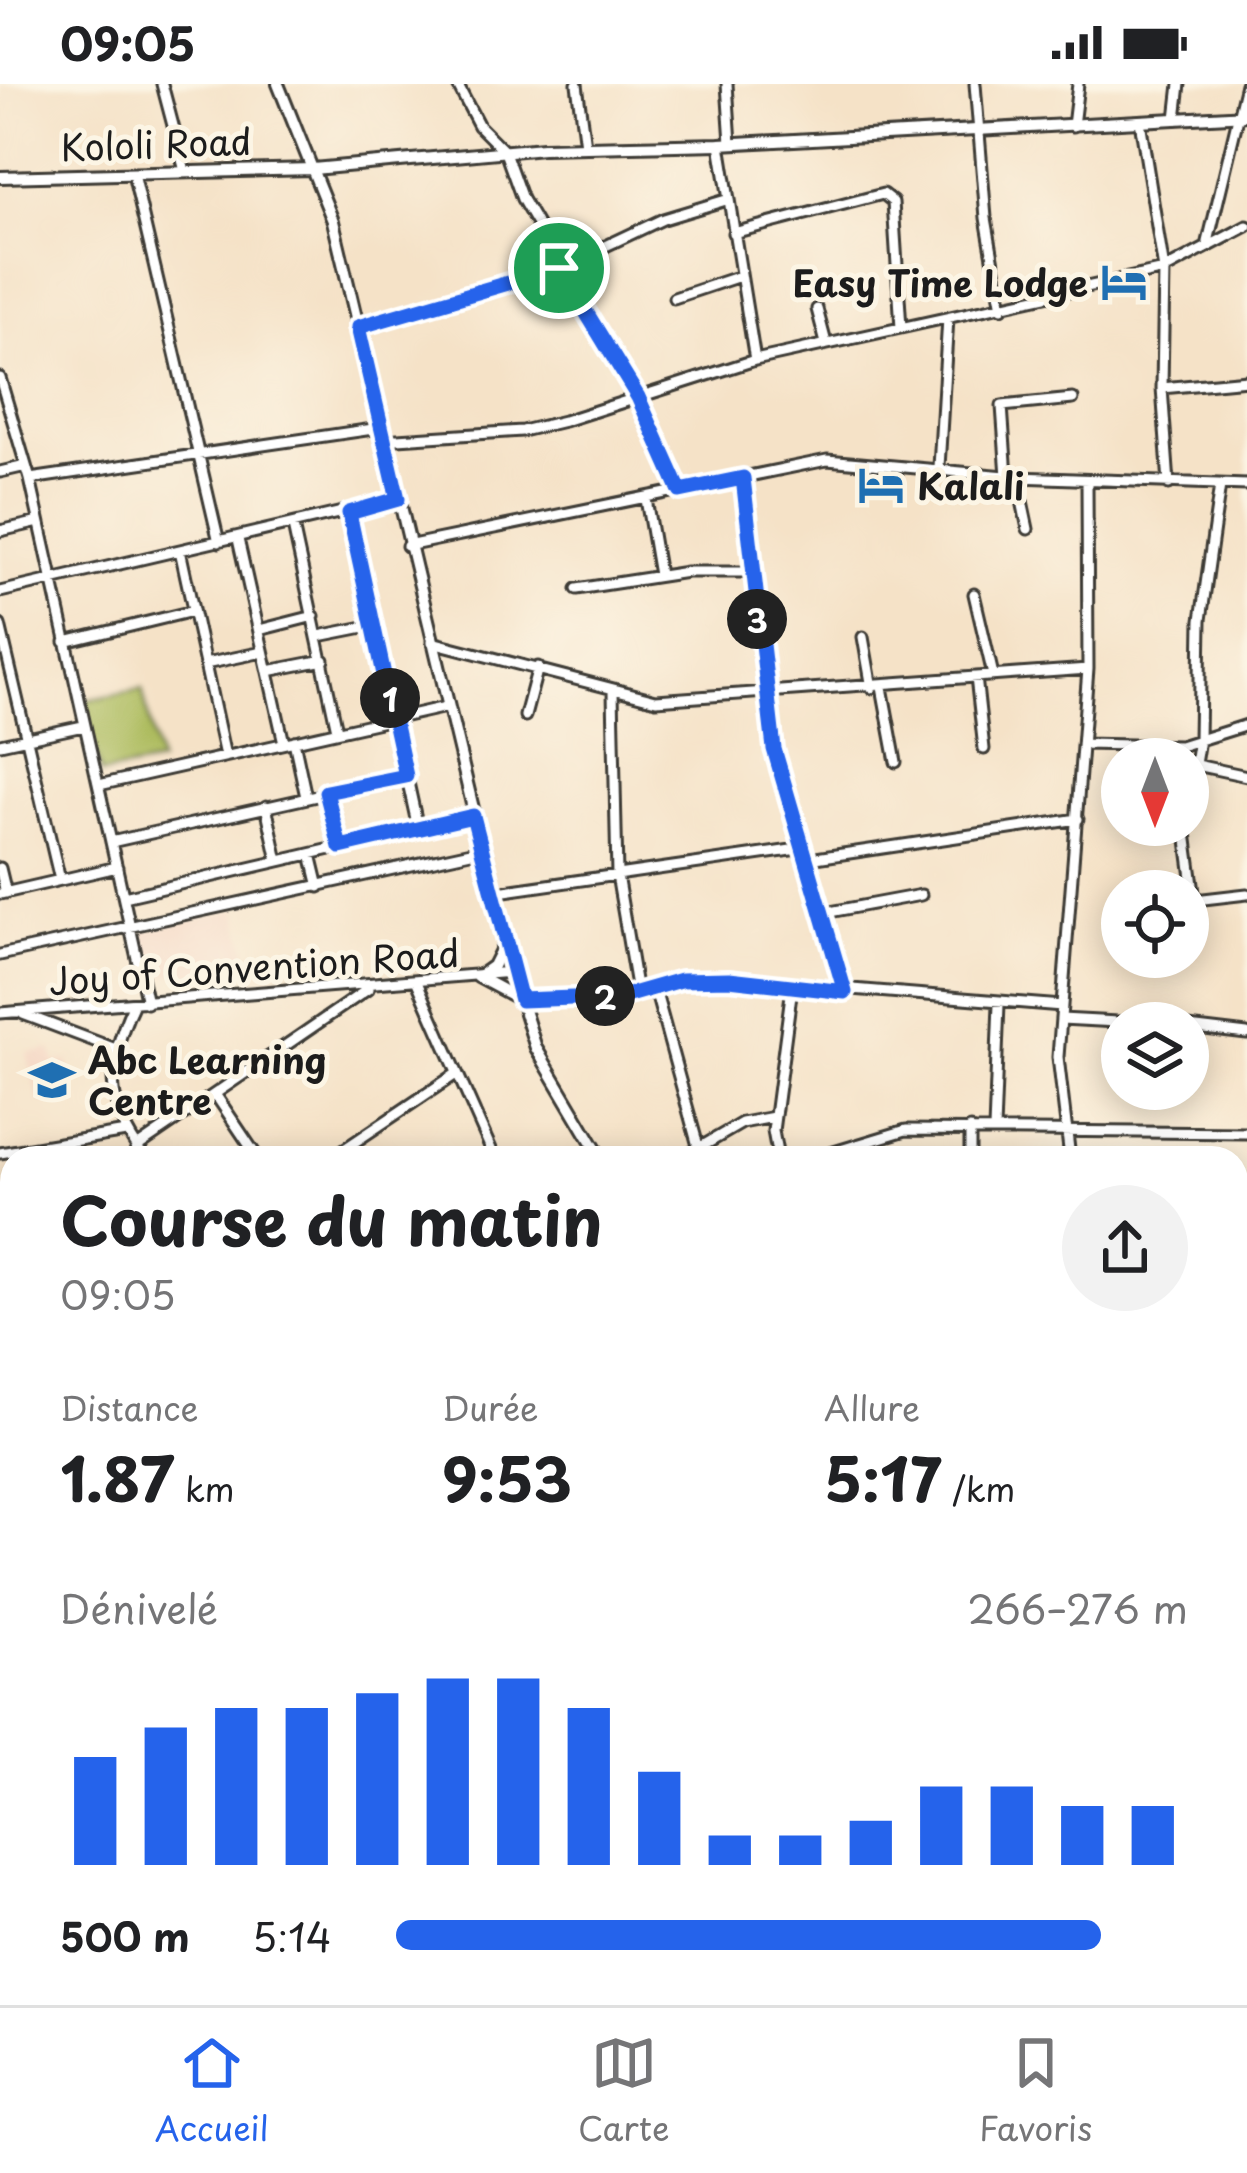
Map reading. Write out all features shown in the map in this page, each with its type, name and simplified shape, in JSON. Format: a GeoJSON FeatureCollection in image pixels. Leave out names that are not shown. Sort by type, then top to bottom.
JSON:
{"type":"FeatureCollection","features":[{"type":"Feature","properties":{"kind":"street"},"geometry":{"type":"LineString","coordinates":[[162,84],[185,171]]}},
{"type":"Feature","properties":{"kind":"street"},"geometry":{"type":"LineString","coordinates":[[278,84],[333,220],[406,546],[512,972],[536,1048],[594,1146]]}},
{"type":"Feature","properties":{"kind":"street"},"geometry":{"type":"LineString","coordinates":[[457,84],[479,126],[506,152],[522,199],[638,397],[680,491]]}},
{"type":"Feature","properties":{"kind":"street"},"geometry":{"type":"LineString","coordinates":[[577,84],[585,146]]}},
{"type":"Feature","properties":{"kind":"street"},"geometry":{"type":"LineString","coordinates":[[727,84],[725,200],[755,360]]}},
{"type":"Feature","properties":{"kind":"street"},"geometry":{"type":"LineString","coordinates":[[976,84],[1002,308]]}},
{"type":"Feature","properties":{"kind":"street"},"geometry":{"type":"LineString","coordinates":[[1073,126],[1078,84]]}},
{"type":"Feature","properties":{"kind":"street"},"geometry":{"type":"LineString","coordinates":[[1176,119],[1180,84]]}},
{"type":"Feature","properties":{"kind":"street"},"geometry":{"type":"LineString","coordinates":[[1208,243],[1246,84]]}},
{"type":"Feature","properties":{"kind":"street","name":"Kololi Road"},"geometry":{"type":"LineString","coordinates":[[0,177],[313,169],[585,146],[726,144],[1242,116]]}},
{"type":"Feature","properties":{"kind":"street"},"geometry":{"type":"LineString","coordinates":[[1140,121],[1164,270],[1162,388],[1168,484]]}},
{"type":"Feature","properties":{"kind":"street"},"geometry":{"type":"LineString","coordinates":[[133,174],[219,542]]}},
{"type":"Feature","properties":{"kind":"street"},"geometry":{"type":"LineString","coordinates":[[733,233],[883,194],[889,197],[901,328]]}},
{"type":"Feature","properties":{"kind":"street"},"geometry":{"type":"LineString","coordinates":[[358,327],[559,268],[663,219],[725,200]]}},
{"type":"Feature","properties":{"kind":"street"},"geometry":{"type":"LineString","coordinates":[[30,479],[381,434],[522,430],[755,360],[1164,270],[1247,226]]}},
{"type":"Feature","properties":{"kind":"street"},"geometry":{"type":"LineString","coordinates":[[674,298],[740,276]]}},
{"type":"Feature","properties":{"kind":"street"},"geometry":{"type":"LineString","coordinates":[[817,309],[826,343]]}},
{"type":"Feature","properties":{"kind":"street"},"geometry":{"type":"LineString","coordinates":[[939,467],[948,318]]}},
{"type":"Feature","properties":{"kind":"street"},"geometry":{"type":"LineString","coordinates":[[0,378],[4,413],[30,479],[147,1003]]}},
{"type":"Feature","properties":{"kind":"street"},"geometry":{"type":"LineString","coordinates":[[1162,388],[1247,380]]}},
{"type":"Feature","properties":{"kind":"street"},"geometry":{"type":"LineString","coordinates":[[1028,529],[1012,476],[1001,406],[1073,399]]}},
{"type":"Feature","properties":{"kind":"street"},"geometry":{"type":"LineString","coordinates":[[406,546],[578,507],[646,499],[827,460],[1088,481],[1247,485]]}},
{"type":"Feature","properties":{"kind":"street"},"geometry":{"type":"LineString","coordinates":[[0,472],[26,466]]}},
{"type":"Feature","properties":{"kind":"street"},"geometry":{"type":"LineString","coordinates":[[743,478],[774,749],[845,992]]}},
{"type":"Feature","properties":{"kind":"street"},"geometry":{"type":"LineString","coordinates":[[1069,1146],[1058,1058],[1088,669],[1088,481]]}},
{"type":"Feature","properties":{"kind":"street"},"geometry":{"type":"LineString","coordinates":[[1199,738],[1201,620],[1220,485]]}},
{"type":"Feature","properties":{"kind":"street"},"geometry":{"type":"LineString","coordinates":[[0,592],[398,499]]}},
{"type":"Feature","properties":{"kind":"street"},"geometry":{"type":"LineString","coordinates":[[646,499],[658,575]]}},
{"type":"Feature","properties":{"kind":"street"},"geometry":{"type":"LineString","coordinates":[[349,513],[418,828]]}},
{"type":"Feature","properties":{"kind":"street"},"geometry":{"type":"LineString","coordinates":[[0,531],[40,522]]}},
{"type":"Feature","properties":{"kind":"street"},"geometry":{"type":"LineString","coordinates":[[293,526],[337,730]]}},
{"type":"Feature","properties":{"kind":"street"},"geometry":{"type":"LineString","coordinates":[[238,539],[268,671],[306,796]]}},
{"type":"Feature","properties":{"kind":"street"},"geometry":{"type":"LineString","coordinates":[[180,550],[225,756]]}},
{"type":"Feature","properties":{"kind":"street"},"geometry":{"type":"LineString","coordinates":[[577,589],[658,575],[751,572]]}},
{"type":"Feature","properties":{"kind":"street"},"geometry":{"type":"LineString","coordinates":[[974,594],[993,675]]}},
{"type":"Feature","properties":{"kind":"street"},"geometry":{"type":"LineString","coordinates":[[65,641],[193,610]]}},
{"type":"Feature","properties":{"kind":"street"},"geometry":{"type":"LineString","coordinates":[[259,630],[314,616]]}},
{"type":"Feature","properties":{"kind":"street"},"geometry":{"type":"LineString","coordinates":[[319,636],[374,625]]}},
{"type":"Feature","properties":{"kind":"street"},"geometry":{"type":"LineString","coordinates":[[0,626],[6,674],[60,880]]}},
{"type":"Feature","properties":{"kind":"street"},"geometry":{"type":"LineString","coordinates":[[863,638],[896,762]]}},
{"type":"Feature","properties":{"kind":"street"},"geometry":{"type":"LineString","coordinates":[[432,641],[656,700],[767,696],[1088,669]]}},
{"type":"Feature","properties":{"kind":"street"},"geometry":{"type":"LineString","coordinates":[[205,664],[263,652]]}},
{"type":"Feature","properties":{"kind":"street"},"geometry":{"type":"LineString","coordinates":[[268,671],[324,660]]}},
{"type":"Feature","properties":{"kind":"street"},"geometry":{"type":"LineString","coordinates":[[525,716],[538,667]]}},
{"type":"Feature","properties":{"kind":"street"},"geometry":{"type":"LineString","coordinates":[[976,677],[984,749]]}},
{"type":"Feature","properties":{"kind":"street"},"geometry":{"type":"LineString","coordinates":[[613,692],[617,875],[637,992]]}},
{"type":"Feature","properties":{"kind":"street"},"geometry":{"type":"LineString","coordinates":[[99,785],[446,707]]}},
{"type":"Feature","properties":{"kind":"street"},"geometry":{"type":"LineString","coordinates":[[1202,738],[1247,725]]}},
{"type":"Feature","properties":{"kind":"street"},"geometry":{"type":"LineString","coordinates":[[0,744],[83,726]]}},
{"type":"Feature","properties":{"kind":"street"},"geometry":{"type":"LineString","coordinates":[[1083,744],[1101,744]]}},
{"type":"Feature","properties":{"kind":"street"},"geometry":{"type":"LineString","coordinates":[[1209,768],[1247,776]]}},
{"type":"Feature","properties":{"kind":"street"},"geometry":{"type":"LineString","coordinates":[[112,842],[406,776]]}},
{"type":"Feature","properties":{"kind":"street"},"geometry":{"type":"LineString","coordinates":[[326,792],[340,847]]}},
{"type":"Feature","properties":{"kind":"street"},"geometry":{"type":"LineString","coordinates":[[266,806],[278,861]]}},
{"type":"Feature","properties":{"kind":"street"},"geometry":{"type":"LineString","coordinates":[[124,897],[473,816]]}},
{"type":"Feature","properties":{"kind":"street"},"geometry":{"type":"LineString","coordinates":[[491,893],[1078,819]]}},
{"type":"Feature","properties":{"kind":"street"},"geometry":{"type":"LineString","coordinates":[[1188,846],[1196,899],[1247,894]]}},
{"type":"Feature","properties":{"kind":"street"},"geometry":{"type":"LineString","coordinates":[[0,955],[480,850]]}},
{"type":"Feature","properties":{"kind":"street"},"geometry":{"type":"LineString","coordinates":[[311,854],[319,886]]}},
{"type":"Feature","properties":{"kind":"street"},"geometry":{"type":"LineString","coordinates":[[0,868],[3,893],[117,867]]}},
{"type":"Feature","properties":{"kind":"street"},"geometry":{"type":"LineString","coordinates":[[824,913],[921,895]]}},
{"type":"Feature","properties":{"kind":"street"},"geometry":{"type":"LineString","coordinates":[[505,943],[493,966],[479,976],[521,1000],[637,992],[729,979],[1062,1006]]}},
{"type":"Feature","properties":{"kind":"street","name":"Joy of Convention Road"},"geometry":{"type":"LineString","coordinates":[[0,1012],[512,972]]}},
{"type":"Feature","properties":{"kind":"street"},"geometry":{"type":"LineString","coordinates":[[417,982],[489,1146]]}},
{"type":"Feature","properties":{"kind":"street"},"geometry":{"type":"LineString","coordinates":[[144,1146],[372,986]]}},
{"type":"Feature","properties":{"kind":"street"},"geometry":{"type":"LineString","coordinates":[[654,986],[698,1146],[742,1123],[774,1117]]}},
{"type":"Feature","properties":{"kind":"street"},"geometry":{"type":"LineString","coordinates":[[777,1146],[774,1117],[792,987]]}},
{"type":"Feature","properties":{"kind":"street"},"geometry":{"type":"LineString","coordinates":[[132,1146],[114,1096],[113,1048],[134,1003]]}},
{"type":"Feature","properties":{"kind":"street"},"geometry":{"type":"LineString","coordinates":[[994,1130],[999,1004]]}},
{"type":"Feature","properties":{"kind":"street"},"geometry":{"type":"LineString","coordinates":[[19,1011],[113,1048]]}},
{"type":"Feature","properties":{"kind":"street"},"geometry":{"type":"LineString","coordinates":[[1061,1019],[1101,1021]]}},
{"type":"Feature","properties":{"kind":"street"},"geometry":{"type":"LineString","coordinates":[[1209,1030],[1246,1034],[1247,1046]]}},
{"type":"Feature","properties":{"kind":"street"},"geometry":{"type":"LineString","coordinates":[[349,1146],[456,1074]]}},
{"type":"Feature","properties":{"kind":"street"},"geometry":{"type":"LineString","coordinates":[[214,1094],[250,1146]]}},
{"type":"Feature","properties":{"kind":"street"},"geometry":{"type":"LineString","coordinates":[[970,1129],[970,1146]]}},
{"type":"Feature","properties":{"kind":"street"},"geometry":{"type":"LineString","coordinates":[[853,1146],[906,1130],[1247,1133]]}},
{"type":"Feature","properties":{"kind":"street"},"geometry":{"type":"LineString","coordinates":[[42,1146],[126,1132]]}},
{"type":"Feature","properties":{"kind":"shaded area"},"geometry":{"type":"Polygon","coordinates":[[[237,909],[250,970],[150,976],[140,932],[237,909]]]}},
{"type":"Feature","properties":{"kind":"shaded area","name":"Abc Learning Centre"},"geometry":{"type":"Polygon","coordinates":[[[51,1049],[54,1062],[68,1061],[74,1098],[39,1103],[27,1053],[51,1049]]]}},
{"type":"Feature","properties":{"kind":"green space"},"geometry":{"type":"Polygon","coordinates":[[[142,689],[159,763],[101,774],[82,701],[142,689]]]}},
{"type":"Feature","properties":{"kind":"place","name":"Easy Time Lodge"},"geometry":{"type":"Point","coordinates":[1124,282]}},
{"type":"Feature","properties":{"kind":"place","name":"Kalali"},"geometry":{"type":"Point","coordinates":[881,485]}},
{"type":"Feature","properties":{"kind":"place","name":"Abc Learning Centre"},"geometry":{"type":"Point","coordinates":[52,1080]}},
{"type":"Feature","properties":{"kind":"route"},"geometry":{"type":"LineString","coordinates":[[559,268],[638,397],[680,491],[743,478],[774,749],[845,992],[729,979],[681,980],[625,996],[521,1000],[473,816],[340,847],[326,792],[406,776],[349,513],[398,499],[358,327],[480,295],[559,268]]}}]}
